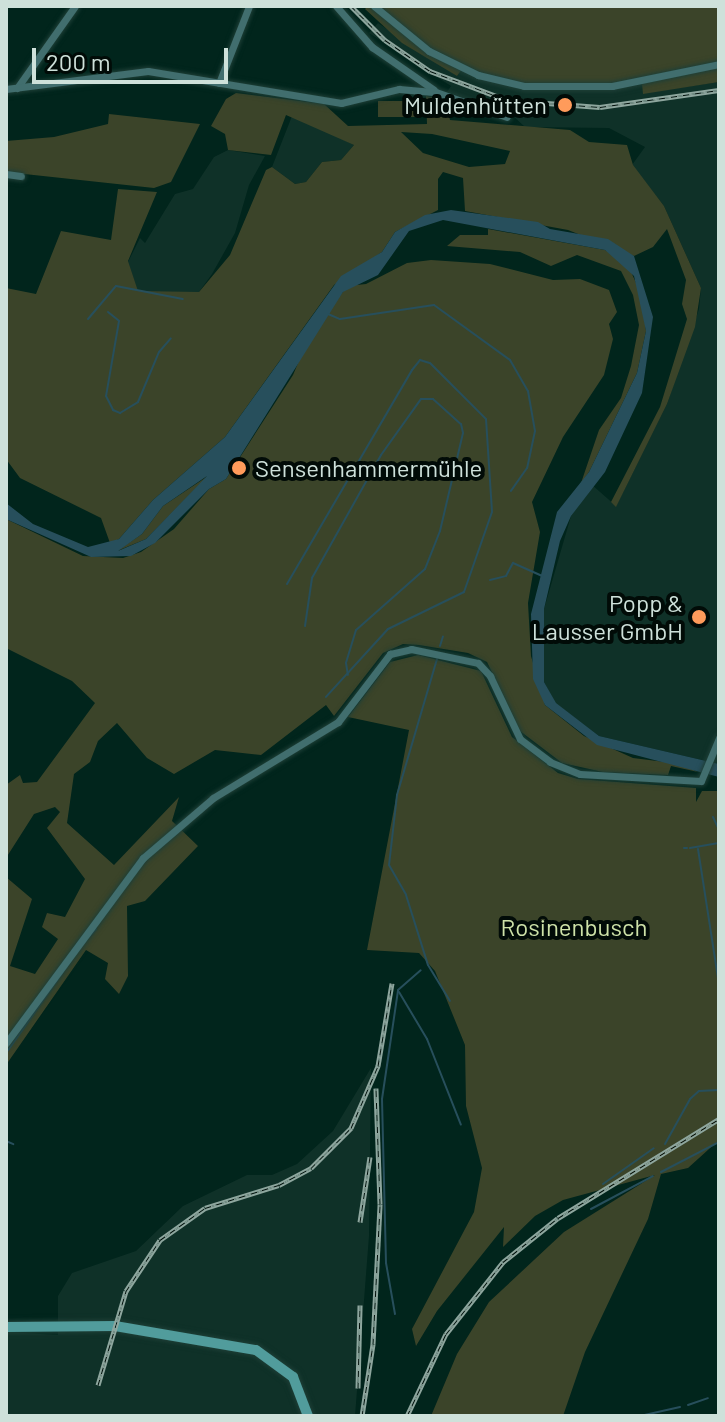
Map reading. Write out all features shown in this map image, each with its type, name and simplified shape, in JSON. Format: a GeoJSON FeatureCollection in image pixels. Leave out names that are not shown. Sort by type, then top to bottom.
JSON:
{"type":"FeatureCollection","features":[{"type":"Feature","properties":{"kind":"main road"},"geometry":{"type":"LineString","coordinates":[[6,1327],[115,1326],[256,1350],[293,1377],[308,1416]]}},
{"type":"Feature","properties":{"kind":"street"},"geometry":{"type":"LineString","coordinates":[[17,88],[75,6]]}},
{"type":"Feature","properties":{"kind":"street"},"geometry":{"type":"LineString","coordinates":[[219,83],[249,6]]}},
{"type":"Feature","properties":{"kind":"street"},"geometry":{"type":"LineString","coordinates":[[336,6],[372,47],[436,92]]}},
{"type":"Feature","properties":{"kind":"street"},"geometry":{"type":"LineString","coordinates":[[374,6],[429,51],[469,71],[516,85],[612,86],[719,64]]}},
{"type":"Feature","properties":{"kind":"street"},"geometry":{"type":"LineString","coordinates":[[6,89],[137,71],[341,103],[399,89],[436,92],[507,117]]}},
{"type":"Feature","properties":{"kind":"street"},"geometry":{"type":"LineString","coordinates":[[6,174],[21,176]]}},
{"type":"Feature","properties":{"kind":"street"},"geometry":{"type":"LineString","coordinates":[[6,1043],[143,858],[213,798],[327,732],[390,654],[411,649],[478,663],[490,676],[520,739],[562,768],[589,776],[701,781],[719,738]]}},
{"type":"Feature","properties":{"kind":"shaded area"},"geometry":{"type":"Polygon","coordinates":[[[378,23],[457,76],[461,69],[657,81],[677,88],[719,82],[719,764],[599,736],[555,703],[544,682],[544,609],[571,516],[591,484],[616,506],[667,404],[699,309],[701,288],[664,206],[632,165],[645,147],[609,128],[525,127],[512,115],[447,92],[451,86],[369,33],[378,23]]]}},
{"type":"Feature","properties":{"kind":"shaded area"},"geometry":{"type":"Polygon","coordinates":[[[292,116],[354,145],[341,160],[322,162],[306,182],[295,184],[272,167],[292,116]]]}},
{"type":"Feature","properties":{"kind":"shaded area"},"geometry":{"type":"Polygon","coordinates":[[[228,150],[265,156],[249,185],[235,233],[212,274],[199,292],[138,292],[128,262],[140,238],[145,243],[175,194],[193,189],[214,157],[228,150]]]}},
{"type":"Feature","properties":{"kind":"shaded area"},"geometry":{"type":"Polygon","coordinates":[[[451,210],[538,222],[550,229],[608,239],[634,256],[653,317],[642,393],[605,472],[571,516],[560,541],[544,609],[544,682],[556,703],[599,736],[719,764],[719,777],[597,745],[545,705],[533,679],[531,614],[557,512],[589,472],[637,373],[646,331],[634,276],[605,250],[443,220],[409,231],[378,275],[343,292],[226,479],[209,489],[155,543],[131,556],[91,557],[6,519],[6,503],[33,524],[88,547],[119,539],[153,500],[225,437],[341,276],[382,252],[395,232],[425,215],[451,210]],[[207,476],[163,506],[142,534],[118,551],[146,539],[207,476]]]}},
{"type":"Feature","properties":{"kind":"shaded area"},"geometry":{"type":"Polygon","coordinates":[[[371,1068],[369,1236],[355,1416],[6,1416],[6,1332],[58,1335],[58,1296],[72,1273],[136,1251],[183,1206],[247,1175],[272,1175],[297,1164],[333,1131],[371,1068]]]}},
{"type":"Feature","properties":{"kind":"green space"},"geometry":{"type":"Polygon","coordinates":[[[368,6],[719,6],[719,82],[643,94],[642,84],[548,90],[518,88],[462,69],[457,76],[402,43],[365,9],[368,6]]]}},
{"type":"Feature","properties":{"kind":"green space"},"geometry":{"type":"Polygon","coordinates":[[[236,93],[324,104],[348,126],[427,124],[426,96],[446,100],[450,120],[570,130],[589,142],[627,145],[633,165],[664,206],[701,288],[695,327],[667,404],[616,507],[611,502],[660,407],[687,319],[682,304],[686,280],[667,229],[653,247],[634,256],[568,230],[465,211],[463,178],[443,172],[438,179],[438,210],[395,232],[382,252],[334,285],[225,437],[153,500],[119,539],[110,543],[101,518],[20,478],[6,459],[6,288],[36,294],[61,231],[111,240],[118,189],[157,192],[128,261],[138,291],[199,292],[230,255],[266,170],[272,167],[295,184],[306,182],[322,162],[341,160],[354,145],[286,115],[271,155],[228,150],[225,134],[211,126],[226,99],[236,93]],[[401,132],[423,153],[469,167],[505,164],[510,151],[432,134],[401,132]]]}},
{"type":"Feature","properties":{"kind":"green space"},"geometry":{"type":"Polygon","coordinates":[[[378,101],[420,101],[420,117],[378,117],[378,101]]]}},
{"type":"Feature","properties":{"kind":"green space"},"geometry":{"type":"Polygon","coordinates":[[[109,114],[200,124],[171,182],[154,188],[6,172],[6,141],[54,137],[108,124],[109,114]]]}},
{"type":"Feature","properties":{"kind":"green space"},"geometry":{"type":"Polygon","coordinates":[[[488,229],[605,250],[628,265],[641,294],[646,331],[637,373],[581,483],[599,430],[621,398],[631,366],[639,325],[633,295],[621,271],[577,255],[551,266],[520,252],[447,246],[460,235],[488,235],[488,229]]]}},
{"type":"Feature","properties":{"kind":"green space"},"geometry":{"type":"Polygon","coordinates":[[[431,260],[490,264],[553,280],[580,279],[609,290],[617,312],[609,324],[613,339],[604,375],[563,437],[532,502],[540,532],[528,603],[531,656],[545,705],[584,736],[633,758],[681,764],[698,772],[671,766],[668,775],[603,772],[562,763],[520,731],[487,662],[468,653],[419,645],[403,644],[383,653],[334,716],[326,705],[261,755],[215,750],[174,774],[147,758],[117,723],[98,741],[90,762],[74,774],[67,823],[114,865],[179,797],[172,821],[198,846],[145,901],[127,906],[128,976],[119,994],[105,979],[108,963],[86,950],[6,1065],[6,877],[32,899],[10,966],[35,974],[58,939],[42,927],[47,913],[65,917],[85,879],[47,828],[60,812],[55,807],[34,814],[6,858],[6,785],[20,775],[23,783],[37,782],[95,703],[72,681],[6,648],[6,519],[83,556],[123,558],[141,552],[174,529],[209,489],[226,479],[293,375],[307,342],[347,286],[366,284],[407,263],[431,260]]]}},
{"type":"Feature","properties":{"kind":"green space"},"geometry":{"type":"Polygon","coordinates":[[[208,476],[146,539],[117,551],[142,534],[163,506],[208,476]]]}},
{"type":"Feature","properties":{"kind":"green space","name":"Rosinenbusch"},"geometry":{"type":"Polygon","coordinates":[[[418,655],[481,671],[512,737],[558,773],[578,779],[696,788],[696,802],[702,791],[719,791],[719,1140],[688,1168],[661,1174],[648,1219],[585,1352],[563,1416],[431,1416],[457,1354],[489,1302],[564,1232],[655,1175],[563,1200],[535,1216],[503,1247],[504,1227],[437,1311],[416,1346],[412,1329],[474,1212],[482,1168],[466,1106],[465,1045],[435,971],[419,953],[367,950],[409,730],[348,717],[390,662],[418,655]]]}},
{"type":"Feature","properties":{"kind":"waterway"},"geometry":{"type":"LineString","coordinates":[[88,319],[116,286],[183,299]]}},
{"type":"Feature","properties":{"kind":"waterway"},"geometry":{"type":"LineString","coordinates":[[328,314],[340,319],[434,305],[510,360],[528,391],[535,431],[527,468],[511,491]]}},
{"type":"Feature","properties":{"kind":"waterway"},"geometry":{"type":"LineString","coordinates":[[108,312],[119,321],[106,396],[113,410],[120,413],[138,402],[159,352],[171,338]]}},
{"type":"Feature","properties":{"kind":"waterway"},"geometry":{"type":"LineString","coordinates":[[287,584],[412,370],[420,360],[430,363],[486,419],[492,512],[464,592],[388,629],[326,697]]}},
{"type":"Feature","properties":{"kind":"waterway"},"geometry":{"type":"LineString","coordinates":[[305,626],[312,578],[381,455],[421,399],[433,399],[461,424],[463,433],[440,531],[425,569],[356,630],[346,663],[348,675]]}},
{"type":"Feature","properties":{"kind":"waterway"},"geometry":{"type":"LineString","coordinates":[[490,580],[506,576],[513,563],[542,576]]}},
{"type":"Feature","properties":{"kind":"waterway"},"geometry":{"type":"LineString","coordinates":[[440,646],[443,636]]}},
{"type":"Feature","properties":{"kind":"waterway"},"geometry":{"type":"LineString","coordinates":[[437,659],[397,795],[389,865],[406,895],[428,965],[450,1001]]}},
{"type":"Feature","properties":{"kind":"waterway"},"geometry":{"type":"LineString","coordinates":[[713,817],[719,830]]}},
{"type":"Feature","properties":{"kind":"waterway"},"geometry":{"type":"LineString","coordinates":[[690,848],[719,843]]}},
{"type":"Feature","properties":{"kind":"waterway"},"geometry":{"type":"LineString","coordinates":[[698,849],[719,985]]}},
{"type":"Feature","properties":{"kind":"waterway"},"geometry":{"type":"LineString","coordinates":[[88,938],[96,929]]}},
{"type":"Feature","properties":{"kind":"waterway"},"geometry":{"type":"LineString","coordinates":[[6,1053],[70,962]]}},
{"type":"Feature","properties":{"kind":"waterway"},"geometry":{"type":"LineString","coordinates":[[395,1314],[386,1263],[382,1099],[398,990],[421,970]]}},
{"type":"Feature","properties":{"kind":"waterway"},"geometry":{"type":"LineString","coordinates":[[399,992],[427,1039],[461,1125]]}},
{"type":"Feature","properties":{"kind":"waterway"},"geometry":{"type":"LineString","coordinates":[[665,1144],[690,1099],[699,1091],[719,1090]]}},
{"type":"Feature","properties":{"kind":"waterway"},"geometry":{"type":"LineString","coordinates":[[6,1141],[13,1144]]}},
{"type":"Feature","properties":{"kind":"waterway"},"geometry":{"type":"LineString","coordinates":[[661,1172],[719,1142]]}},
{"type":"Feature","properties":{"kind":"waterway"},"geometry":{"type":"LineString","coordinates":[[603,1184],[654,1148]]}},
{"type":"Feature","properties":{"kind":"waterway"},"geometry":{"type":"LineString","coordinates":[[591,1209],[653,1176]]}},
{"type":"Feature","properties":{"kind":"waterway"},"geometry":{"type":"LineString","coordinates":[[688,1405],[708,1398]]}},
{"type":"Feature","properties":{"kind":"waterway"},"geometry":{"type":"LineString","coordinates":[[640,1416],[680,1407]]}},
{"type":"Feature","properties":{"kind":"railway"},"geometry":{"type":"LineString","coordinates":[[351,6],[385,40],[430,71],[507,100],[600,107],[719,90]]}},
{"type":"Feature","properties":{"kind":"railway"},"geometry":{"type":"LineString","coordinates":[[98,1385],[126,1291],[160,1240],[205,1208],[279,1185],[311,1168],[351,1128],[378,1066],[392,983]]}},
{"type":"Feature","properties":{"kind":"railway"},"geometry":{"type":"LineString","coordinates":[[362,1416],[373,1344],[380,1204],[376,1088]]}},
{"type":"Feature","properties":{"kind":"railway"},"geometry":{"type":"LineString","coordinates":[[407,1416],[446,1334],[503,1262],[558,1218],[719,1119]]}},
{"type":"Feature","properties":{"kind":"railway"},"geometry":{"type":"LineString","coordinates":[[360,1222],[370,1157]]}},
{"type":"Feature","properties":{"kind":"railway"},"geometry":{"type":"LineString","coordinates":[[358,1388],[360,1305]]}},
{"type":"Feature","properties":{"kind":"place","name":"Muldenhütten"},"geometry":{"type":"Point","coordinates":[565,105]}},
{"type":"Feature","properties":{"kind":"place","name":"Sensenhammermühle"},"geometry":{"type":"Point","coordinates":[239,468]}},
{"type":"Feature","properties":{"kind":"place","name":"Popp & Lausser GmbH"},"geometry":{"type":"Point","coordinates":[699,617]}}]}
